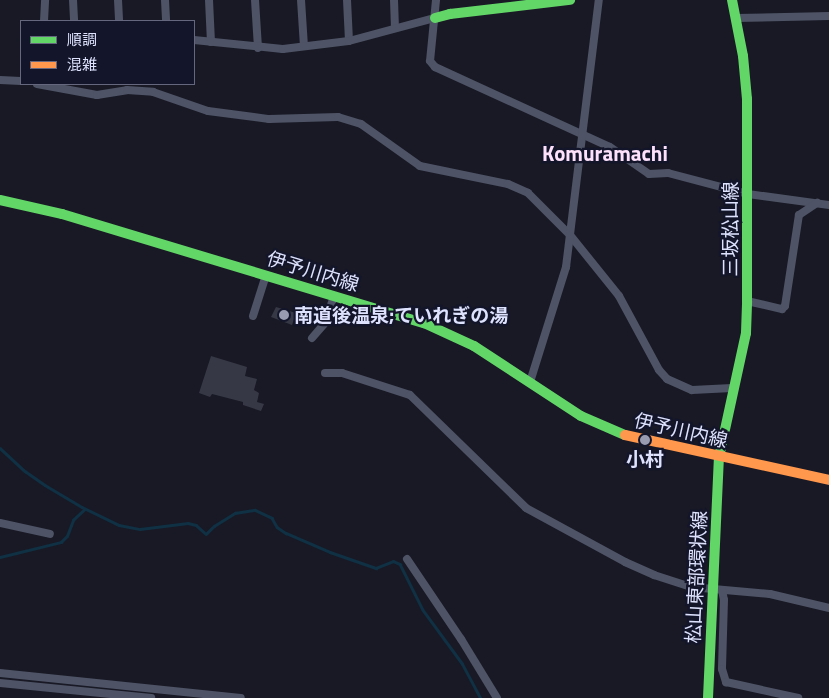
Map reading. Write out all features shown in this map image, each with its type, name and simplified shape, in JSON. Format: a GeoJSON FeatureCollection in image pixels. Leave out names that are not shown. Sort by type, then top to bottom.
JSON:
{"type":"FeatureCollection","features":[{"type":"Feature","properties":{"kind":"main road"},"geometry":{"type":"LineString","coordinates":[[436,18],[450,14],[570,0]]}},
{"type":"Feature","properties":{"kind":"main road","name":"三坂松山線"},"geometry":{"type":"LineString","coordinates":[[719,457],[732,388],[746,333],[747,300],[746,81],[732,0]]}},
{"type":"Feature","properties":{"kind":"main road","name":"伊予川内線"},"geometry":{"type":"LineString","coordinates":[[0,200],[62,214],[424,323],[474,346],[581,416],[630,437],[829,480]]}},
{"type":"Feature","properties":{"kind":"main road","name":"松山東部環状線"},"geometry":{"type":"LineString","coordinates":[[708,698],[717,590],[719,457]]}},
{"type":"Feature","properties":{"kind":"street"},"geometry":{"type":"LineString","coordinates":[[44,20],[45,0]]}},
{"type":"Feature","properties":{"kind":"street"},"geometry":{"type":"LineString","coordinates":[[72,0],[74,20]]}},
{"type":"Feature","properties":{"kind":"street"},"geometry":{"type":"LineString","coordinates":[[118,0],[119,20]]}},
{"type":"Feature","properties":{"kind":"street"},"geometry":{"type":"LineString","coordinates":[[164,0],[166,20]]}},
{"type":"Feature","properties":{"kind":"street"},"geometry":{"type":"LineString","coordinates":[[210,0],[211,42]]}},
{"type":"Feature","properties":{"kind":"street"},"geometry":{"type":"LineString","coordinates":[[255,0],[258,48]]}},
{"type":"Feature","properties":{"kind":"street"},"geometry":{"type":"LineString","coordinates":[[302,0],[304,46]]}},
{"type":"Feature","properties":{"kind":"street"},"geometry":{"type":"LineString","coordinates":[[347,0],[349,41]]}},
{"type":"Feature","properties":{"kind":"street"},"geometry":{"type":"LineString","coordinates":[[394,0],[395,27]]}},
{"type":"Feature","properties":{"kind":"street"},"geometry":{"type":"LineString","coordinates":[[436,0],[436,18],[432,26],[430,61],[435,67],[610,147],[649,174],[668,173],[748,194],[829,204]]}},
{"type":"Feature","properties":{"kind":"street"},"geometry":{"type":"LineString","coordinates":[[530,382],[566,267],[599,0]]}},
{"type":"Feature","properties":{"kind":"street"},"geometry":{"type":"LineString","coordinates":[[736,18],[829,16]]}},
{"type":"Feature","properties":{"kind":"street"},"geometry":{"type":"LineString","coordinates":[[195,40],[258,48],[304,46],[349,41],[395,27],[436,18]]}},
{"type":"Feature","properties":{"kind":"street"},"geometry":{"type":"LineString","coordinates":[[0,80],[20,81]]}},
{"type":"Feature","properties":{"kind":"street"},"geometry":{"type":"LineString","coordinates":[[42,85],[97,95],[127,90],[153,92],[208,111],[269,118],[338,117],[361,124],[420,166],[508,184],[528,193],[570,235],[620,296],[655,362],[667,379],[692,390],[732,388]]}},
{"type":"Feature","properties":{"kind":"street"},"geometry":{"type":"LineString","coordinates":[[747,300],[782,309],[785,306],[799,215],[817,203]]}},
{"type":"Feature","properties":{"kind":"street"},"geometry":{"type":"LineString","coordinates":[[253,316],[266,275]]}},
{"type":"Feature","properties":{"kind":"street"},"geometry":{"type":"LineString","coordinates":[[312,338],[324,324],[334,296]]}},
{"type":"Feature","properties":{"kind":"street"},"geometry":{"type":"LineString","coordinates":[[325,374],[342,373],[410,395],[526,508],[625,562],[654,575],[691,587],[717,590],[733,589],[770,594],[829,608]]}},
{"type":"Feature","properties":{"kind":"street"},"geometry":{"type":"LineString","coordinates":[[0,523],[50,534]]}},
{"type":"Feature","properties":{"kind":"street"},"geometry":{"type":"LineString","coordinates":[[407,559],[498,698]]}},
{"type":"Feature","properties":{"kind":"street"},"geometry":{"type":"LineString","coordinates":[[717,590],[724,600],[722,669],[726,682],[798,698]]}},
{"type":"Feature","properties":{"kind":"street"},"geometry":{"type":"LineString","coordinates":[[0,673],[240,698]]}},
{"type":"Feature","properties":{"kind":"street"},"geometry":{"type":"LineString","coordinates":[[0,683],[151,698]]}},
{"type":"Feature","properties":{"kind":"building","name":"南道後温泉;ていれぎの湯"},"geometry":{"type":"Polygon","coordinates":[[[276,307],[296,313],[292,325],[271,317],[276,307]]]}},
{"type":"Feature","properties":{"kind":"building"},"geometry":{"type":"Polygon","coordinates":[[[211,356],[247,367],[245,376],[257,379],[254,390],[259,393],[257,402],[264,404],[261,411],[243,405],[243,402],[212,394],[210,397],[199,393],[211,356]]]}},
{"type":"Feature","properties":{"kind":"waterway"},"geometry":{"type":"LineString","coordinates":[[0,448],[25,471],[45,485],[82,507],[119,525],[140,529],[188,523],[196,525],[206,534],[214,526],[235,513],[255,510],[272,518],[277,527],[286,533],[330,552],[376,568],[393,561],[400,564],[423,610],[462,663],[481,698]]}},
{"type":"Feature","properties":{"kind":"waterway"},"geometry":{"type":"LineString","coordinates":[[0,557],[61,542],[67,536],[73,520],[85,509]]}},
{"type":"Feature","properties":{"kind":"traffic: fast"},"geometry":{"type":"LineString","coordinates":[[435,18],[450,14],[570,0]]}},
{"type":"Feature","properties":{"kind":"traffic: fast"},"geometry":{"type":"LineString","coordinates":[[719,457],[746,333],[747,301],[747,99],[743,56],[732,0]]}},
{"type":"Feature","properties":{"kind":"traffic: fast"},"geometry":{"type":"LineString","coordinates":[[0,200],[62,214],[424,323],[474,346],[581,416],[625,435]]}},
{"type":"Feature","properties":{"kind":"traffic: fast"},"geometry":{"type":"LineString","coordinates":[[708,698],[719,457]]}},
{"type":"Feature","properties":{"kind":"traffic: slow"},"geometry":{"type":"LineString","coordinates":[[625,435],[829,480]]}},
{"type":"Feature","properties":{"kind":"place","name":"南道後温泉;ていれぎの湯"},"geometry":{"type":"Point","coordinates":[284,315]}},
{"type":"Feature","properties":{"kind":"place","name":"小村"},"geometry":{"type":"Point","coordinates":[645,440]}},
{"type":"Feature","properties":{"kind":"district","name":"Komuramachi"},"geometry":{"type":"Point","coordinates":[605,153]}}]}
